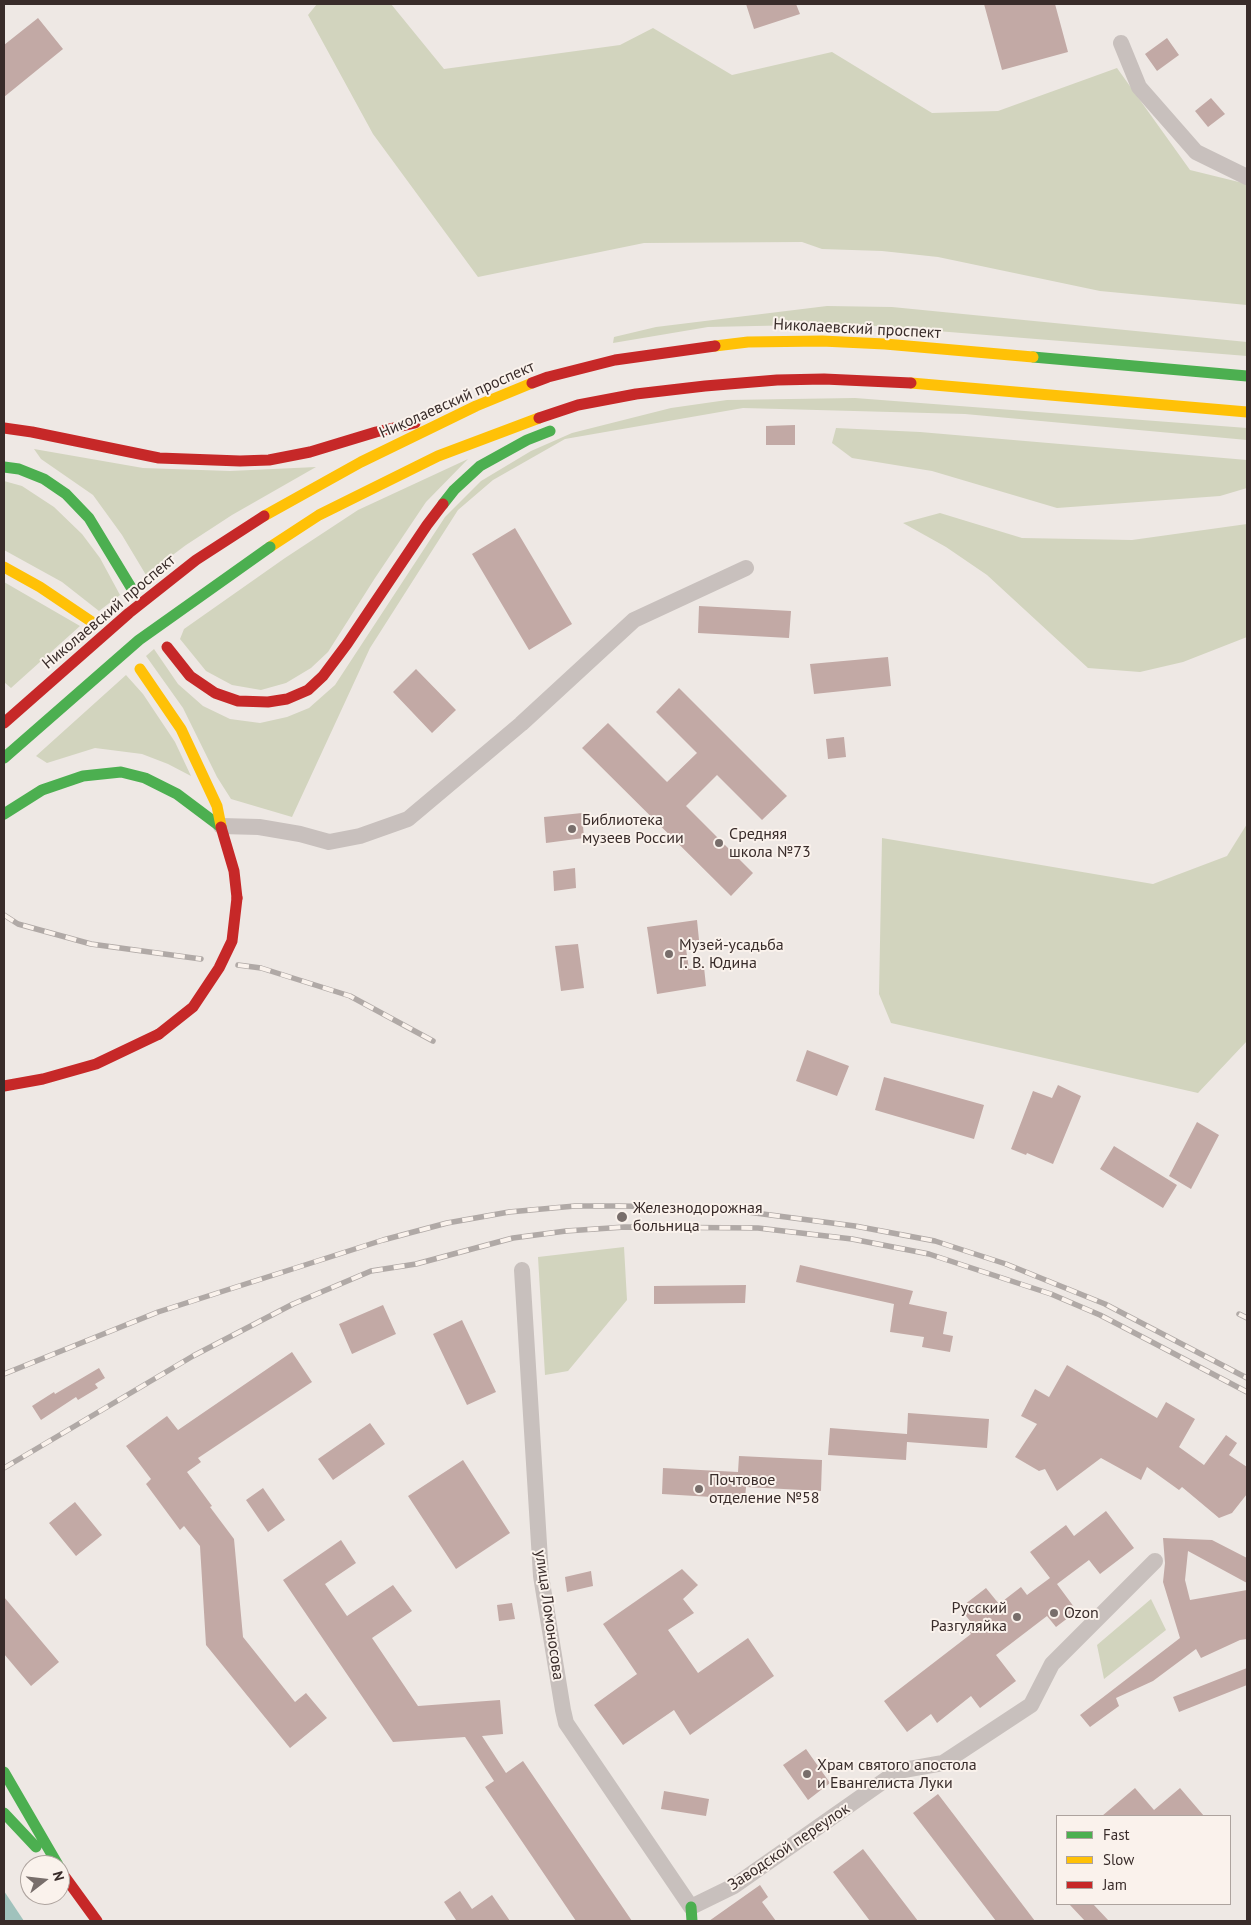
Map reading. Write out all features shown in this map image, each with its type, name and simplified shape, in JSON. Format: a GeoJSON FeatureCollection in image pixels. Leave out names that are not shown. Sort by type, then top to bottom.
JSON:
{"type":"FeatureCollection","features":[{"type":"Feature","properties":{"kind":"main road","name":"Николаевский проспект"},"geometry":{"type":"LineString","coordinates":[[4,723],[129,613],[196,560],[264,516],[361,462],[476,406],[548,377],[615,360],[684,349],[748,342],[822,341],[885,344],[1247,376]]}},
{"type":"Feature","properties":{"kind":"main road"},"geometry":{"type":"LineString","coordinates":[[4,758],[139,640],[270,547],[319,515],[438,456],[551,413],[578,405],[636,394],[705,386],[777,380],[824,379],[910,383],[1247,412]]}},
{"type":"Feature","properties":{"kind":"main road"},"geometry":{"type":"LineString","coordinates":[[591,414],[636,394]]}},
{"type":"Feature","properties":{"kind":"main road"},"geometry":{"type":"LineString","coordinates":[[4,428],[159,458],[240,461],[269,460],[310,452],[376,432],[476,406]]}},
{"type":"Feature","properties":{"kind":"main road"},"geometry":{"type":"LineString","coordinates":[[167,647],[190,676],[215,693],[238,700],[268,702],[287,699],[308,690],[323,676],[347,644],[427,524],[454,490],[480,466],[527,440],[558,428]]}},
{"type":"Feature","properties":{"kind":"main road"},"geometry":{"type":"LineString","coordinates":[[4,468],[19,469],[44,479],[66,494],[89,518],[132,590]]}},
{"type":"Feature","properties":{"kind":"main road"},"geometry":{"type":"LineString","coordinates":[[4,567],[40,587],[92,622]]}},
{"type":"Feature","properties":{"kind":"main road"},"geometry":{"type":"LineString","coordinates":[[4,1086],[43,1079],[96,1064],[159,1034],[193,1007],[219,968],[232,940],[237,898],[234,871],[217,806],[181,729],[140,669]]}},
{"type":"Feature","properties":{"kind":"main road"},"geometry":{"type":"LineString","coordinates":[[4,814],[50,787],[83,776],[120,772],[145,778],[177,794],[221,826]]}},
{"type":"Feature","properties":{"kind":"main road"},"geometry":{"type":"LineString","coordinates":[[4,1772],[52,1855]]}},
{"type":"Feature","properties":{"kind":"main road"},"geometry":{"type":"LineString","coordinates":[[4,1813],[44,1855]]}},
{"type":"Feature","properties":{"kind":"main road"},"geometry":{"type":"LineString","coordinates":[[70,1883],[97,1921]]}},
{"type":"Feature","properties":{"kind":"street"},"geometry":{"type":"LineString","coordinates":[[1121,43],[1139,87],[1196,152],[1247,177]]}},
{"type":"Feature","properties":{"kind":"street"},"geometry":{"type":"LineString","coordinates":[[221,826],[259,827],[300,834],[329,842],[360,836],[408,819],[521,724],[634,620],[746,568]]}},
{"type":"Feature","properties":{"kind":"street","name":"улица Ломоносова"},"geometry":{"type":"LineString","coordinates":[[522,1270],[541,1576],[566,1723],[691,1914]]}},
{"type":"Feature","properties":{"kind":"street","name":"Заводской переулок"},"geometry":{"type":"LineString","coordinates":[[691,1914],[898,1771],[943,1763],[1031,1704],[1052,1664],[1156,1561]]}},
{"type":"Feature","properties":{"kind":"green space"},"geometry":{"type":"Polygon","coordinates":[[[317,4],[391,4],[444,69],[620,45],[653,28],[732,75],[832,52],[932,113],[998,111],[1117,68],[1190,170],[1247,184],[1247,305],[1100,291],[938,257],[882,251],[822,249],[802,242],[644,243],[478,277],[373,134],[308,15],[317,4]]]}},
{"type":"Feature","properties":{"kind":"green space"},"geometry":{"type":"Polygon","coordinates":[[[827,306],[892,307],[1247,342],[1247,356],[850,324],[708,327],[613,343],[614,337],[656,327],[827,306]]]}},
{"type":"Feature","properties":{"kind":"green space"},"geometry":{"type":"Polygon","coordinates":[[[855,398],[1247,428],[1247,440],[965,414],[743,408],[565,439],[493,480],[458,510],[370,648],[292,817],[231,799],[217,777],[183,708],[146,656],[154,649],[178,684],[203,706],[230,719],[260,723],[287,717],[309,708],[335,685],[445,517],[481,481],[531,451],[572,433],[671,408],[727,400],[855,398]]]}},
{"type":"Feature","properties":{"kind":"green space"},"geometry":{"type":"Polygon","coordinates":[[[836,428],[920,432],[1247,460],[1247,488],[1220,496],[1057,508],[932,471],[852,458],[832,443],[836,428]]]}},
{"type":"Feature","properties":{"kind":"green space"},"geometry":{"type":"Polygon","coordinates":[[[34,449],[143,468],[230,471],[316,467],[232,515],[186,545],[146,575],[122,535],[93,495],[41,459],[34,449]]]}},
{"type":"Feature","properties":{"kind":"green space"},"geometry":{"type":"Polygon","coordinates":[[[468,459],[426,502],[328,652],[311,668],[286,683],[261,690],[232,685],[206,671],[180,639],[184,629],[285,558],[358,510],[468,459]]]}},
{"type":"Feature","properties":{"kind":"green space"},"geometry":{"type":"Polygon","coordinates":[[[4,481],[22,486],[54,507],[82,534],[100,558],[120,595],[99,611],[62,582],[4,550],[4,481]]]}},
{"type":"Feature","properties":{"kind":"green space"},"geometry":{"type":"Polygon","coordinates":[[[940,513],[1022,538],[1132,540],[1247,524],[1247,637],[1183,662],[1140,672],[1088,668],[987,575],[946,547],[903,523],[940,513]]]}},
{"type":"Feature","properties":{"kind":"green space"},"geometry":{"type":"Polygon","coordinates":[[[4,582],[80,626],[11,688],[4,682],[4,582]]]}},
{"type":"Feature","properties":{"kind":"green space"},"geometry":{"type":"Polygon","coordinates":[[[126,675],[143,694],[175,742],[191,776],[168,764],[142,754],[95,748],[47,763],[36,756],[126,675]]]}},
{"type":"Feature","properties":{"kind":"green space"},"geometry":{"type":"Polygon","coordinates":[[[1247,824],[1247,1041],[1198,1093],[891,1023],[879,994],[882,838],[1153,884],[1227,856],[1247,824]]]}},
{"type":"Feature","properties":{"kind":"green space"},"geometry":{"type":"Polygon","coordinates":[[[624,1247],[627,1300],[568,1371],[545,1375],[538,1257],[624,1247]]]}},
{"type":"Feature","properties":{"kind":"green space"},"geometry":{"type":"Polygon","coordinates":[[[1151,1599],[1166,1630],[1104,1679],[1097,1645],[1151,1599]]]}},
{"type":"Feature","properties":{"kind":"water"},"geometry":{"type":"Polygon","coordinates":[[[4,1891],[24,1921],[4,1921],[4,1891]]]}},
{"type":"Feature","properties":{"kind":"building"},"geometry":{"type":"Polygon","coordinates":[[[746,4],[796,4],[800,14],[754,29],[746,4]]]}},
{"type":"Feature","properties":{"kind":"building"},"geometry":{"type":"Polygon","coordinates":[[[984,4],[1055,4],[1068,52],[1002,70],[984,4]]]}},
{"type":"Feature","properties":{"kind":"building"},"geometry":{"type":"Polygon","coordinates":[[[38,18],[63,49],[4,97],[4,45],[38,18]]]}},
{"type":"Feature","properties":{"kind":"building"},"geometry":{"type":"Polygon","coordinates":[[[1167,38],[1179,55],[1157,71],[1145,54],[1167,38]]]}},
{"type":"Feature","properties":{"kind":"building"},"geometry":{"type":"Polygon","coordinates":[[[1211,98],[1225,114],[1208,127],[1195,111],[1211,98]]]}},
{"type":"Feature","properties":{"kind":"building"},"geometry":{"type":"Polygon","coordinates":[[[795,425],[795,445],[766,445],[766,426],[795,425]]]}},
{"type":"Feature","properties":{"kind":"building"},"geometry":{"type":"Polygon","coordinates":[[[515,528],[572,624],[529,650],[472,554],[515,528]]]}},
{"type":"Feature","properties":{"kind":"building"},"geometry":{"type":"Polygon","coordinates":[[[699,606],[791,611],[789,638],[698,633],[699,606]]]}},
{"type":"Feature","properties":{"kind":"building"},"geometry":{"type":"Polygon","coordinates":[[[888,657],[891,686],[814,694],[810,664],[888,657]]]}},
{"type":"Feature","properties":{"kind":"building"},"geometry":{"type":"Polygon","coordinates":[[[416,669],[456,710],[432,733],[393,692],[416,669]]]}},
{"type":"Feature","properties":{"kind":"building"},"geometry":{"type":"Polygon","coordinates":[[[679,688],[787,796],[762,820],[717,775],[686,806],[753,873],[731,896],[582,748],[608,723],[667,782],[697,753],[656,712],[679,688]]]}},
{"type":"Feature","properties":{"kind":"building"},"geometry":{"type":"Polygon","coordinates":[[[844,737],[846,757],[828,759],[826,739],[844,737]]]}},
{"type":"Feature","properties":{"kind":"building"},"geometry":{"type":"Polygon","coordinates":[[[582,813],[584,838],[546,843],[544,817],[582,813]]]}},
{"type":"Feature","properties":{"kind":"building"},"geometry":{"type":"Polygon","coordinates":[[[575,868],[576,888],[554,891],[553,871],[575,868]]]}},
{"type":"Feature","properties":{"kind":"building","name":"Музей-усадьба Г. В. Юдина"},"geometry":{"type":"Polygon","coordinates":[[[697,920],[699,940],[685,942],[689,969],[704,967],[706,986],[657,994],[647,927],[697,920]]]}},
{"type":"Feature","properties":{"kind":"building"},"geometry":{"type":"Polygon","coordinates":[[[578,944],[584,988],[561,991],[555,946],[578,944]]]}},
{"type":"Feature","properties":{"kind":"building"},"geometry":{"type":"Polygon","coordinates":[[[807,1050],[849,1066],[837,1096],[796,1081],[807,1050]]]}},
{"type":"Feature","properties":{"kind":"building"},"geometry":{"type":"Polygon","coordinates":[[[884,1077],[984,1105],[974,1139],[875,1110],[884,1077]]]}},
{"type":"Feature","properties":{"kind":"building"},"geometry":{"type":"Polygon","coordinates":[[[1058,1085],[1081,1096],[1053,1164],[1027,1153],[1026,1155],[1011,1149],[1033,1091],[1052,1098],[1058,1085]]]}},
{"type":"Feature","properties":{"kind":"building"},"geometry":{"type":"Polygon","coordinates":[[[1197,1122],[1219,1135],[1191,1189],[1169,1176],[1197,1122]]]}},
{"type":"Feature","properties":{"kind":"building"},"geometry":{"type":"Polygon","coordinates":[[[1114,1146],[1177,1185],[1163,1208],[1100,1169],[1114,1146]]]}},
{"type":"Feature","properties":{"kind":"building"},"geometry":{"type":"Polygon","coordinates":[[[800,1265],[913,1291],[909,1304],[947,1312],[943,1334],[953,1336],[950,1352],[922,1347],[924,1337],[890,1332],[894,1304],[796,1282],[800,1265]]]}},
{"type":"Feature","properties":{"kind":"building"},"geometry":{"type":"Polygon","coordinates":[[[746,1285],[745,1303],[654,1304],[654,1286],[746,1285]]]}},
{"type":"Feature","properties":{"kind":"building"},"geometry":{"type":"Polygon","coordinates":[[[383,1305],[396,1334],[352,1354],[339,1324],[383,1305]]]}},
{"type":"Feature","properties":{"kind":"building"},"geometry":{"type":"Polygon","coordinates":[[[462,1320],[496,1392],[467,1405],[433,1334],[462,1320]]]}},
{"type":"Feature","properties":{"kind":"building"},"geometry":{"type":"Polygon","coordinates":[[[292,1352],[312,1382],[198,1458],[201,1462],[187,1472],[234,1539],[243,1637],[295,1702],[306,1693],[327,1718],[290,1748],[206,1645],[200,1546],[184,1526],[180,1530],[146,1484],[151,1479],[126,1446],[167,1416],[178,1430],[292,1352]]]}},
{"type":"Feature","properties":{"kind":"building"},"geometry":{"type":"Polygon","coordinates":[[[1067,1365],[1157,1418],[1166,1402],[1195,1419],[1179,1447],[1204,1465],[1226,1435],[1237,1443],[1229,1455],[1247,1467],[1247,1494],[1232,1513],[1219,1518],[1182,1487],[1179,1490],[1147,1467],[1141,1480],[1101,1458],[1057,1491],[1045,1469],[1039,1471],[1015,1457],[1037,1424],[1021,1416],[1035,1389],[1049,1397],[1067,1365]]]}},
{"type":"Feature","properties":{"kind":"building"},"geometry":{"type":"Polygon","coordinates":[[[99,1368],[105,1378],[95,1384],[98,1388],[78,1400],[76,1397],[41,1420],[32,1406],[99,1368]]]}},
{"type":"Feature","properties":{"kind":"building"},"geometry":{"type":"Polygon","coordinates":[[[908,1413],[989,1419],[987,1448],[907,1442],[906,1460],[828,1455],[830,1428],[907,1434],[908,1413]]]}},
{"type":"Feature","properties":{"kind":"building"},"geometry":{"type":"Polygon","coordinates":[[[370,1423],[385,1444],[333,1480],[318,1459],[370,1423]]]}},
{"type":"Feature","properties":{"kind":"building"},"geometry":{"type":"Polygon","coordinates":[[[739,1456],[822,1460],[821,1491],[746,1487],[745,1499],[662,1494],[663,1468],[738,1472],[739,1456]]]}},
{"type":"Feature","properties":{"kind":"building"},"geometry":{"type":"Polygon","coordinates":[[[463,1460],[510,1533],[456,1569],[408,1496],[463,1460]]]}},
{"type":"Feature","properties":{"kind":"building"},"geometry":{"type":"Polygon","coordinates":[[[263,1488],[285,1520],[268,1532],[246,1500],[263,1488]]]}},
{"type":"Feature","properties":{"kind":"building"},"geometry":{"type":"Polygon","coordinates":[[[75,1502],[102,1535],[76,1556],[49,1523],[75,1502]]]}},
{"type":"Feature","properties":{"kind":"building"},"geometry":{"type":"Polygon","coordinates":[[[1106,1511],[1134,1548],[1100,1574],[1089,1560],[1057,1584],[1077,1611],[1056,1627],[1047,1616],[996,1655],[1016,1681],[980,1708],[971,1696],[937,1723],[931,1714],[907,1732],[884,1701],[971,1634],[965,1625],[970,1621],[960,1608],[986,1588],[999,1604],[1021,1587],[1027,1595],[1050,1578],[1030,1552],[1066,1525],[1074,1536],[1106,1511]]]}},
{"type":"Feature","properties":{"kind":"building"},"geometry":{"type":"Polygon","coordinates":[[[1163,1538],[1212,1540],[1247,1558],[1247,1583],[1188,1551],[1185,1580],[1190,1600],[1247,1590],[1247,1639],[1240,1640],[1201,1658],[1196,1649],[1153,1681],[1116,1698],[1119,1706],[1090,1727],[1080,1715],[1180,1638],[1163,1582],[1165,1563],[1163,1538]]]}},
{"type":"Feature","properties":{"kind":"building"},"geometry":{"type":"Polygon","coordinates":[[[341,1540],[356,1563],[325,1584],[347,1616],[393,1585],[412,1611],[372,1638],[418,1706],[500,1700],[503,1734],[482,1736],[506,1773],[523,1761],[632,1921],[576,1921],[485,1787],[494,1781],[465,1737],[393,1742],[283,1580],[341,1540]]]}},
{"type":"Feature","properties":{"kind":"building"},"geometry":{"type":"Polygon","coordinates":[[[682,1569],[698,1585],[683,1599],[694,1613],[668,1630],[698,1673],[748,1638],[774,1676],[690,1735],[674,1710],[623,1745],[594,1705],[637,1674],[603,1624],[682,1569]]]}},
{"type":"Feature","properties":{"kind":"building"},"geometry":{"type":"Polygon","coordinates":[[[591,1571],[593,1586],[567,1592],[565,1577],[591,1571]]]}},
{"type":"Feature","properties":{"kind":"building"},"geometry":{"type":"Polygon","coordinates":[[[4,1597],[59,1662],[31,1686],[4,1654],[4,1597]]]}},
{"type":"Feature","properties":{"kind":"building"},"geometry":{"type":"Polygon","coordinates":[[[512,1603],[515,1619],[499,1621],[497,1605],[512,1603]]]}},
{"type":"Feature","properties":{"kind":"building"},"geometry":{"type":"Polygon","coordinates":[[[1247,1668],[1247,1685],[1179,1712],[1173,1697],[1247,1668]]]}},
{"type":"Feature","properties":{"kind":"building","name":"Храм святого апостола и Евангелиста Луки"},"geometry":{"type":"Polygon","coordinates":[[[806,1749],[830,1783],[808,1800],[783,1765],[806,1749]]]}},
{"type":"Feature","properties":{"kind":"building"},"geometry":{"type":"Polygon","coordinates":[[[1135,1788],[1154,1810],[1180,1788],[1203,1815],[1103,1815],[1135,1788]]]}},
{"type":"Feature","properties":{"kind":"building"},"geometry":{"type":"Polygon","coordinates":[[[664,1791],[709,1799],[706,1816],[661,1809],[664,1791]]]}},
{"type":"Feature","properties":{"kind":"building"},"geometry":{"type":"Polygon","coordinates":[[[938,1794],[1035,1921],[996,1921],[913,1813],[938,1794]]]}},
{"type":"Feature","properties":{"kind":"building"},"geometry":{"type":"Polygon","coordinates":[[[863,1849],[918,1921],[870,1921],[833,1872],[863,1849]]]}},
{"type":"Feature","properties":{"kind":"building"},"geometry":{"type":"Polygon","coordinates":[[[760,1885],[768,1897],[762,1902],[776,1921],[709,1921],[760,1885]]]}},
{"type":"Feature","properties":{"kind":"building"},"geometry":{"type":"Polygon","coordinates":[[[460,1891],[472,1909],[492,1895],[510,1921],[454,1921],[456,1920],[444,1902],[460,1891]]]}},
{"type":"Feature","properties":{"kind":"building"},"geometry":{"type":"Polygon","coordinates":[[[1070,1905],[1094,1905],[1109,1921],[1085,1921],[1070,1905]]]}},
{"type":"Feature","properties":{"kind":"railway"},"geometry":{"type":"LineString","coordinates":[[4,915],[18,924],[91,944],[201,959]]}},
{"type":"Feature","properties":{"kind":"railway"},"geometry":{"type":"LineString","coordinates":[[238,965],[261,968],[350,996],[433,1041]]}},
{"type":"Feature","properties":{"kind":"railway"},"geometry":{"type":"LineString","coordinates":[[4,1374],[158,1312],[383,1240],[447,1223],[509,1212],[575,1206],[619,1206],[732,1210],[855,1226],[935,1241],[1006,1264],[1105,1304],[1247,1378]]}},
{"type":"Feature","properties":{"kind":"railway"},"geometry":{"type":"LineString","coordinates":[[4,1468],[193,1356],[293,1304],[371,1271],[416,1264],[513,1238],[566,1231],[625,1227],[758,1228],[852,1239],[929,1254],[1051,1294],[1100,1315],[1247,1392]]}},
{"type":"Feature","properties":{"kind":"railway"},"geometry":{"type":"LineString","coordinates":[[1239,1314],[1247,1318]]}},
{"type":"Feature","properties":{"kind":"traffic: fast"},"geometry":{"type":"LineString","coordinates":[[1033,357],[1247,376]]}},
{"type":"Feature","properties":{"kind":"traffic: fast"},"geometry":{"type":"LineString","coordinates":[[443,504],[454,490],[480,466],[527,440],[550,431]]}},
{"type":"Feature","properties":{"kind":"traffic: fast"},"geometry":{"type":"LineString","coordinates":[[4,467],[19,469],[44,479],[66,494],[89,518],[132,589]]}},
{"type":"Feature","properties":{"kind":"traffic: fast"},"geometry":{"type":"LineString","coordinates":[[4,758],[139,640],[270,547]]}},
{"type":"Feature","properties":{"kind":"traffic: fast"},"geometry":{"type":"LineString","coordinates":[[4,814],[42,790],[83,776],[121,772],[145,778],[177,794],[221,827]]}},
{"type":"Feature","properties":{"kind":"traffic: fast"},"geometry":{"type":"LineString","coordinates":[[4,1772],[52,1855]]}},
{"type":"Feature","properties":{"kind":"traffic: fast"},"geometry":{"type":"LineString","coordinates":[[4,1813],[36,1847]]}},
{"type":"Feature","properties":{"kind":"traffic: fast"},"geometry":{"type":"LineString","coordinates":[[691,1907],[692,1921]]}},
{"type":"Feature","properties":{"kind":"traffic: slow"},"geometry":{"type":"LineString","coordinates":[[715,346],[748,342],[822,341],[885,344],[1033,357]]}},
{"type":"Feature","properties":{"kind":"traffic: slow"},"geometry":{"type":"LineString","coordinates":[[264,516],[361,462],[476,406],[532,383]]}},
{"type":"Feature","properties":{"kind":"traffic: slow"},"geometry":{"type":"LineString","coordinates":[[911,383],[1247,412]]}},
{"type":"Feature","properties":{"kind":"traffic: slow"},"geometry":{"type":"LineString","coordinates":[[270,547],[319,515],[438,456],[539,418]]}},
{"type":"Feature","properties":{"kind":"traffic: slow"},"geometry":{"type":"LineString","coordinates":[[4,567],[40,587],[92,622]]}},
{"type":"Feature","properties":{"kind":"traffic: slow"},"geometry":{"type":"LineString","coordinates":[[140,669],[181,729],[217,806],[221,826]]}},
{"type":"Feature","properties":{"kind":"traffic: jam"},"geometry":{"type":"LineString","coordinates":[[532,383],[548,377],[615,360],[715,346]]}},
{"type":"Feature","properties":{"kind":"traffic: jam"},"geometry":{"type":"LineString","coordinates":[[539,418],[578,405],[636,394],[705,386],[777,380],[824,379],[911,383]]}},
{"type":"Feature","properties":{"kind":"traffic: jam"},"geometry":{"type":"LineString","coordinates":[[4,428],[159,458],[240,461],[269,460],[310,452],[376,432],[415,423]]}},
{"type":"Feature","properties":{"kind":"traffic: jam"},"geometry":{"type":"LineString","coordinates":[[167,647],[190,676],[215,693],[238,701],[268,702],[287,699],[308,690],[323,676],[347,644],[443,504]]}},
{"type":"Feature","properties":{"kind":"traffic: jam"},"geometry":{"type":"LineString","coordinates":[[4,723],[129,613],[196,560],[264,516]]}},
{"type":"Feature","properties":{"kind":"traffic: jam"},"geometry":{"type":"LineString","coordinates":[[221,827],[234,871],[237,898]]}},
{"type":"Feature","properties":{"kind":"traffic: jam"},"geometry":{"type":"LineString","coordinates":[[159,1034],[193,1007],[219,968],[232,941],[237,898]]}},
{"type":"Feature","properties":{"kind":"traffic: jam"},"geometry":{"type":"LineString","coordinates":[[4,1086],[43,1079],[96,1064],[159,1034]]}},
{"type":"Feature","properties":{"kind":"traffic: jam"},"geometry":{"type":"LineString","coordinates":[[70,1884],[97,1921]]}},
{"type":"Feature","properties":{"kind":"place","name":"Библиотека музеев России"},"geometry":{"type":"Point","coordinates":[572,829]}},
{"type":"Feature","properties":{"kind":"place","name":"Средняя школа №73"},"geometry":{"type":"Point","coordinates":[719,843]}},
{"type":"Feature","properties":{"kind":"place","name":"Музей-усадьба Г. В. Юдина"},"geometry":{"type":"Point","coordinates":[669,954]}},
{"type":"Feature","properties":{"kind":"place","name":"Железнодорожная больница"},"geometry":{"type":"Point","coordinates":[622,1217]}},
{"type":"Feature","properties":{"kind":"place","name":"Почтовое отделение №58"},"geometry":{"type":"Point","coordinates":[699,1489]}},
{"type":"Feature","properties":{"kind":"place","name":"Ozon"},"geometry":{"type":"Point","coordinates":[1054,1613]}},
{"type":"Feature","properties":{"kind":"place","name":"Русский Разгуляйка"},"geometry":{"type":"Point","coordinates":[1017,1617]}},
{"type":"Feature","properties":{"kind":"place","name":"Храм святого апостола и Евангелиста Луки"},"geometry":{"type":"Point","coordinates":[807,1774]}}]}
